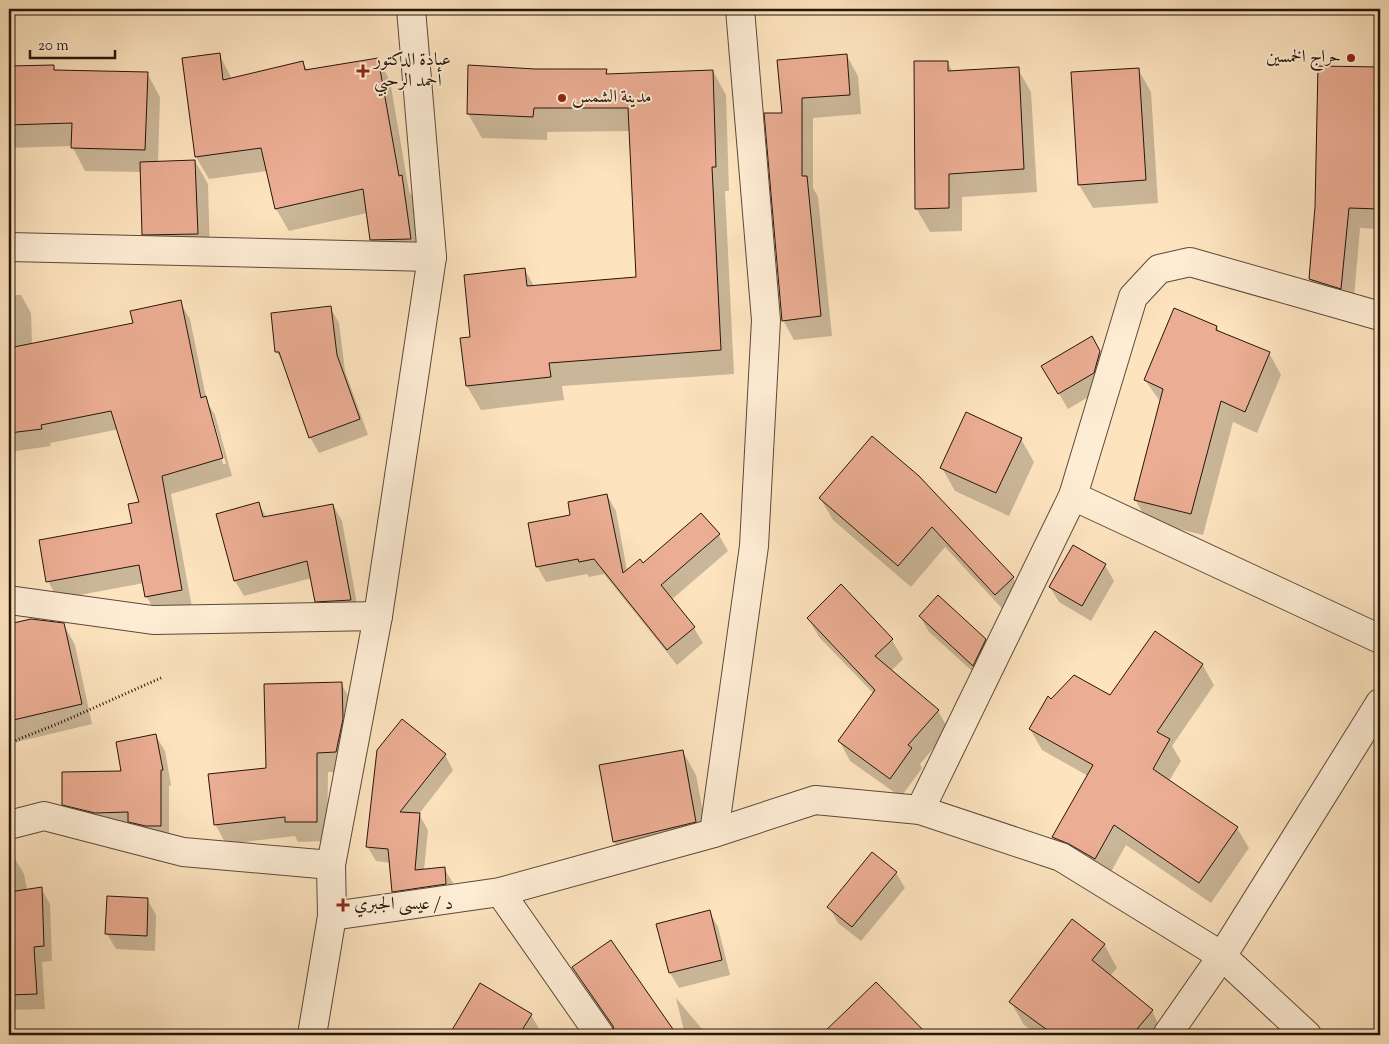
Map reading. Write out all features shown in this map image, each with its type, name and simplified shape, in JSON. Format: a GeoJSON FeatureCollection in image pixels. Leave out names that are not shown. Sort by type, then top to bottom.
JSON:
{"type":"FeatureCollection","features":[{"type":"Feature","properties":{"kind":"street"},"geometry":{"type":"LineString","coordinates":[[312,1035],[332,916],[332,865],[378,616],[432,257],[411,9]]}},
{"type":"Feature","properties":{"kind":"street"},"geometry":{"type":"LineString","coordinates":[[714,833],[754,546],[766,320],[740,9]]}},
{"type":"Feature","properties":{"kind":"street"},"geometry":{"type":"LineString","coordinates":[[9,247],[432,257]]}},
{"type":"Feature","properties":{"kind":"street"},"geometry":{"type":"LineString","coordinates":[[920,810],[1074,496],[1133,298],[1159,270],[1190,262],[1380,316]]}},
{"type":"Feature","properties":{"kind":"street"},"geometry":{"type":"LineString","coordinates":[[1074,496],[1380,639]]}},
{"type":"Feature","properties":{"kind":"street"},"geometry":{"type":"LineString","coordinates":[[9,600],[153,620],[378,616]]}},
{"type":"Feature","properties":{"kind":"street"},"geometry":{"type":"LineString","coordinates":[[1167,1035],[1222,956],[1380,703]]}},
{"type":"Feature","properties":{"kind":"street"},"geometry":{"type":"LineString","coordinates":[[332,916],[500,892],[714,833],[815,800],[920,810],[1061,857],[1222,956],[1307,1035]]}},
{"type":"Feature","properties":{"kind":"street"},"geometry":{"type":"LineString","coordinates":[[9,825],[44,816],[183,852],[332,865]]}},
{"type":"Feature","properties":{"kind":"street"},"geometry":{"type":"LineString","coordinates":[[500,892],[600,1035]]}},
{"type":"Feature","properties":{"kind":"path"},"geometry":{"type":"LineString","coordinates":[[9,743],[62,722],[163,677]]}},
{"type":"Feature","properties":{"kind":"building"},"geometry":{"type":"Polygon","coordinates":[[[220,53],[223,80],[303,61],[305,70],[378,58],[399,176],[402,175],[411,239],[370,240],[363,189],[275,209],[261,148],[195,157],[182,58],[220,53]]]}},
{"type":"Feature","properties":{"kind":"building"},"geometry":{"type":"Polygon","coordinates":[[[847,54],[850,95],[802,98],[802,176],[807,176],[821,316],[782,321],[764,113],[782,113],[777,60],[847,54]]]}},
{"type":"Feature","properties":{"kind":"building"},"geometry":{"type":"Polygon","coordinates":[[[914,61],[948,61],[948,71],[1019,67],[1024,169],[949,174],[949,208],[915,209],[914,61]]]}},
{"type":"Feature","properties":{"kind":"building"},"geometry":{"type":"Polygon","coordinates":[[[54,65],[54,70],[148,72],[145,150],[71,148],[72,123],[9,125],[9,66],[54,65]]]}},
{"type":"Feature","properties":{"kind":"building"},"geometry":{"type":"Polygon","coordinates":[[[468,65],[535,69],[607,69],[606,74],[713,70],[716,167],[712,167],[721,350],[549,363],[551,377],[466,386],[460,338],[470,337],[464,275],[525,268],[527,286],[636,277],[628,108],[534,108],[533,117],[467,114],[468,65]]]}},
{"type":"Feature","properties":{"kind":"building"},"geometry":{"type":"Polygon","coordinates":[[[1318,66],[1380,67],[1380,209],[1349,208],[1341,289],[1309,279],[1315,207],[1318,66]]]}},
{"type":"Feature","properties":{"kind":"building"},"geometry":{"type":"Polygon","coordinates":[[[1139,68],[1146,180],[1078,185],[1071,72],[1139,68]]]}},
{"type":"Feature","properties":{"kind":"building"},"geometry":{"type":"Polygon","coordinates":[[[195,160],[198,234],[142,235],[140,162],[195,160]]]}},
{"type":"Feature","properties":{"kind":"building"},"geometry":{"type":"Polygon","coordinates":[[[181,300],[201,398],[206,396],[223,458],[162,476],[182,590],[145,597],[139,565],[46,582],[39,540],[132,523],[128,504],[139,502],[111,411],[41,425],[42,429],[9,433],[9,348],[133,323],[130,311],[181,300]]]}},
{"type":"Feature","properties":{"kind":"building"},"geometry":{"type":"Polygon","coordinates":[[[331,306],[337,355],[360,419],[309,438],[279,352],[275,352],[271,313],[331,306]]]}},
{"type":"Feature","properties":{"kind":"building"},"geometry":{"type":"Polygon","coordinates":[[[1174,308],[1217,326],[1216,330],[1270,352],[1245,412],[1221,401],[1191,514],[1134,500],[1163,389],[1144,380],[1174,308]]]}},
{"type":"Feature","properties":{"kind":"building"},"geometry":{"type":"Polygon","coordinates":[[[1092,336],[1100,351],[1094,373],[1058,394],[1041,366],[1092,336]]]}},
{"type":"Feature","properties":{"kind":"building"},"geometry":{"type":"Polygon","coordinates":[[[966,412],[1022,438],[996,493],[940,468],[966,412]]]}},
{"type":"Feature","properties":{"kind":"building"},"geometry":{"type":"Polygon","coordinates":[[[872,436],[919,476],[1014,577],[995,595],[932,527],[898,566],[819,498],[872,436]]]}},
{"type":"Feature","properties":{"kind":"building"},"geometry":{"type":"Polygon","coordinates":[[[607,494],[623,573],[640,559],[643,563],[701,513],[720,534],[661,585],[695,627],[667,650],[594,559],[579,562],[578,559],[536,567],[528,523],[570,515],[568,502],[607,494]]]}},
{"type":"Feature","properties":{"kind":"building"},"geometry":{"type":"Polygon","coordinates":[[[259,502],[263,517],[333,504],[351,600],[315,602],[307,561],[234,581],[216,514],[259,502]]]}},
{"type":"Feature","properties":{"kind":"building"},"geometry":{"type":"Polygon","coordinates":[[[1073,545],[1106,564],[1082,606],[1049,587],[1073,545]]]}},
{"type":"Feature","properties":{"kind":"building"},"geometry":{"type":"Polygon","coordinates":[[[841,584],[893,639],[875,656],[939,710],[908,745],[912,748],[890,779],[838,741],[875,690],[807,618],[841,584]]]}},
{"type":"Feature","properties":{"kind":"building"},"geometry":{"type":"Polygon","coordinates":[[[938,595],[986,639],[973,666],[919,616],[938,595]]]}},
{"type":"Feature","properties":{"kind":"building"},"geometry":{"type":"Polygon","coordinates":[[[31,619],[64,623],[82,704],[9,721],[9,624],[31,619]]]}},
{"type":"Feature","properties":{"kind":"building"},"geometry":{"type":"Polygon","coordinates":[[[1155,631],[1203,664],[1157,732],[1170,739],[1153,769],[1238,827],[1199,883],[1114,825],[1095,859],[1069,844],[1052,837],[1093,765],[1029,729],[1048,696],[1051,699],[1074,675],[1110,695],[1155,631]]]}},
{"type":"Feature","properties":{"kind":"building"},"geometry":{"type":"Polygon","coordinates":[[[342,682],[343,719],[336,752],[317,753],[317,822],[285,822],[285,817],[214,825],[208,774],[266,768],[264,684],[342,682]]]}},
{"type":"Feature","properties":{"kind":"building"},"geometry":{"type":"Polygon","coordinates":[[[402,719],[446,754],[400,812],[420,813],[415,870],[445,867],[446,884],[392,892],[388,849],[366,847],[377,750],[402,719]]]}},
{"type":"Feature","properties":{"kind":"building"},"geometry":{"type":"Polygon","coordinates":[[[156,734],[163,770],[161,770],[161,826],[146,826],[128,822],[128,812],[95,813],[62,805],[62,772],[121,771],[116,742],[156,734]]]}},
{"type":"Feature","properties":{"kind":"building"},"geometry":{"type":"Polygon","coordinates":[[[683,750],[696,822],[613,842],[599,765],[683,750]]]}},
{"type":"Feature","properties":{"kind":"building"},"geometry":{"type":"Polygon","coordinates":[[[872,852],[897,872],[852,927],[827,907],[872,852]]]}},
{"type":"Feature","properties":{"kind":"building"},"geometry":{"type":"Polygon","coordinates":[[[42,887],[44,946],[34,947],[37,994],[9,995],[9,892],[42,887]]]}},
{"type":"Feature","properties":{"kind":"building"},"geometry":{"type":"Polygon","coordinates":[[[107,896],[148,898],[147,936],[105,934],[107,896]]]}},
{"type":"Feature","properties":{"kind":"building"},"geometry":{"type":"Polygon","coordinates":[[[710,910],[722,960],[669,973],[656,924],[710,910]]]}},
{"type":"Feature","properties":{"kind":"building"},"geometry":{"type":"Polygon","coordinates":[[[1072,919],[1105,944],[1092,960],[1153,1010],[1132,1035],[1054,1035],[1009,1002],[1072,919]]]}},
{"type":"Feature","properties":{"kind":"building"},"geometry":{"type":"Polygon","coordinates":[[[611,940],[677,1035],[615,1035],[613,1026],[572,967],[611,940]]]}},
{"type":"Feature","properties":{"kind":"building"},"geometry":{"type":"Polygon","coordinates":[[[876,982],[928,1035],[821,1035],[876,982]]]}},
{"type":"Feature","properties":{"kind":"building"},"geometry":{"type":"Polygon","coordinates":[[[480,983],[532,1014],[519,1035],[449,1035],[480,983]]]}},
{"type":"Feature","properties":{"kind":"place","name":"حراج الخمسين"},"geometry":{"type":"Point","coordinates":[1351,58]}},
{"type":"Feature","properties":{"kind":"place","name":"عيادة الدكتور أحمد الرحبي"},"geometry":{"type":"Point","coordinates":[363,71]}},
{"type":"Feature","properties":{"kind":"place","name":"مدينة الشمس"},"geometry":{"type":"Point","coordinates":[562,98]}},
{"type":"Feature","properties":{"kind":"place","name":"د / عيسى الجبري"},"geometry":{"type":"Point","coordinates":[343,905]}}]}
